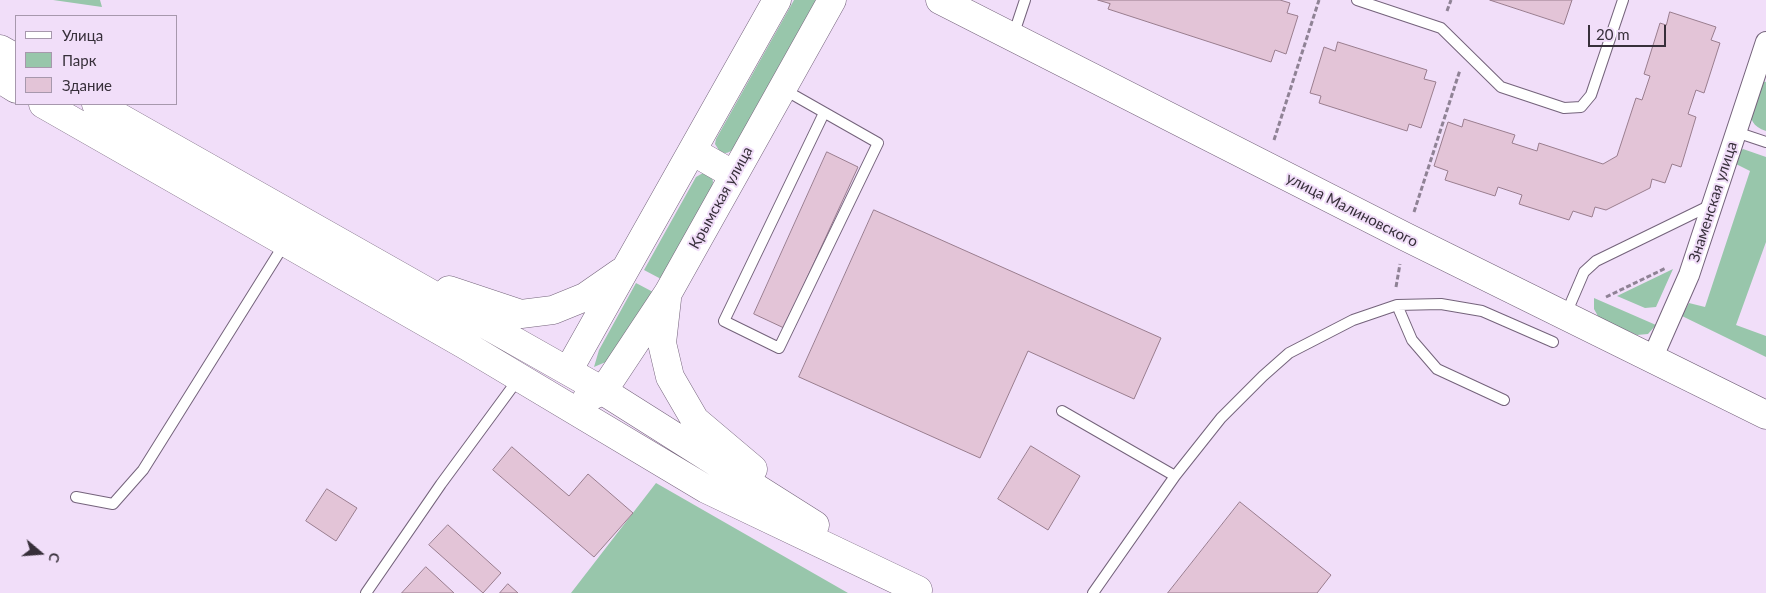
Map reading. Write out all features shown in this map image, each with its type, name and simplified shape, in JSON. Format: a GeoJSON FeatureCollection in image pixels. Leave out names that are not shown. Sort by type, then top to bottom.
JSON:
{"type":"FeatureCollection","features":[{"type":"Feature","properties":{"kind":"main road"},"geometry":{"type":"LineString","coordinates":[[569,406],[568,371],[777,0]]}},
{"type":"Feature","properties":{"kind":"main road","name":"Крымская улица"},"geometry":{"type":"LineString","coordinates":[[603,392],[668,293],[832,0]]}},
{"type":"Feature","properties":{"kind":"main road","name":"улица Малиновского"},"geometry":{"type":"LineString","coordinates":[[940,0],[1565,316],[1766,415]]}},
{"type":"Feature","properties":{"kind":"main road"},"geometry":{"type":"LineString","coordinates":[[0,49],[15,57]]}},
{"type":"Feature","properties":{"kind":"main road"},"geometry":{"type":"LineString","coordinates":[[0,79],[15,87]]}},
{"type":"Feature","properties":{"kind":"main road"},"geometry":{"type":"LineString","coordinates":[[45,105],[465,345],[706,489],[920,592]]}},
{"type":"Feature","properties":{"kind":"main road"},"geometry":{"type":"LineString","coordinates":[[98,105],[386,270],[568,371],[920,592]]}},
{"type":"Feature","properties":{"kind":"main road"},"geometry":{"type":"LineString","coordinates":[[692,151],[734,175]]}},
{"type":"Feature","properties":{"kind":"main road"},"geometry":{"type":"LineString","coordinates":[[386,270],[521,314],[553,310],[585,297],[626,268]]}},
{"type":"Feature","properties":{"kind":"main road"},"geometry":{"type":"LineString","coordinates":[[668,293],[662,343],[670,377],[695,420],[833,536]]}},
{"type":"Feature","properties":{"kind":"main road"},"geometry":{"type":"LineString","coordinates":[[569,406],[603,392]]}},
{"type":"Feature","properties":{"kind":"street","name":"Знаменская улица"},"geometry":{"type":"LineString","coordinates":[[1652,359],[1689,275],[1766,42]]}},
{"type":"Feature","properties":{"kind":"lane"},"geometry":{"type":"LineString","coordinates":[[1012,37],[1025,0]]}},
{"type":"Feature","properties":{"kind":"lane"},"geometry":{"type":"LineString","coordinates":[[1357,0],[1441,28],[1501,87],[1564,108],[1580,107],[1591,95],[1623,0]]}},
{"type":"Feature","properties":{"kind":"lane"},"geometry":{"type":"LineString","coordinates":[[783,89],[878,143],[780,348],[724,321],[824,113]]}},
{"type":"Feature","properties":{"kind":"lane"},"geometry":{"type":"LineString","coordinates":[[1736,132],[1766,142]]}},
{"type":"Feature","properties":{"kind":"lane"},"geometry":{"type":"LineString","coordinates":[[1565,316],[1584,272],[1596,261],[1712,204]]}},
{"type":"Feature","properties":{"kind":"lane"},"geometry":{"type":"LineString","coordinates":[[76,497],[113,504],[143,470],[285,243]]}},
{"type":"Feature","properties":{"kind":"lane"},"geometry":{"type":"LineString","coordinates":[[1093,593],[1175,476],[1222,418],[1263,376],[1289,353],[1354,320],[1397,305],[1441,304],[1482,311],[1554,342]]}},
{"type":"Feature","properties":{"kind":"lane"},"geometry":{"type":"LineString","coordinates":[[1397,305],[1412,340],[1437,369],[1504,400]]}},
{"type":"Feature","properties":{"kind":"lane"},"geometry":{"type":"LineString","coordinates":[[366,593],[441,484],[519,378]]}},
{"type":"Feature","properties":{"kind":"lane"},"geometry":{"type":"LineString","coordinates":[[1062,411],[1175,476]]}},
{"type":"Feature","properties":{"kind":"path"},"geometry":{"type":"LineString","coordinates":[[1272,148],[1319,0]]}},
{"type":"Feature","properties":{"kind":"path"},"geometry":{"type":"LineString","coordinates":[[1413,217],[1466,52]]}},
{"type":"Feature","properties":{"kind":"path"},"geometry":{"type":"LineString","coordinates":[[1606,297],[1672,265]]}},
{"type":"Feature","properties":{"kind":"green space"},"geometry":{"type":"Polygon","coordinates":[[[53,0],[100,0],[102,7],[53,0]]]}},
{"type":"Feature","properties":{"kind":"green space"},"geometry":{"type":"Polygon","coordinates":[[[794,0],[816,0],[733,149],[727,153],[720,152],[715,144],[716,139],[794,0]]]}},
{"type":"Feature","properties":{"kind":"green space"},"geometry":{"type":"Polygon","coordinates":[[[1761,81],[1766,82],[1766,131],[1753,122],[1751,116],[1753,103],[1761,81]]]}},
{"type":"Feature","properties":{"kind":"green space"},"geometry":{"type":"Polygon","coordinates":[[[1743,149],[1766,157],[1766,242],[1736,325],[1766,336],[1766,357],[1682,316],[1689,303],[1705,307],[1750,171],[1736,164],[1738,152],[1743,149]]]}},
{"type":"Feature","properties":{"kind":"green space"},"geometry":{"type":"Polygon","coordinates":[[[703,173],[712,177],[712,187],[661,279],[644,270],[696,177],[703,173]]]}},
{"type":"Feature","properties":{"kind":"green space"},"geometry":{"type":"Polygon","coordinates":[[[1673,269],[1656,307],[1645,308],[1617,296],[1673,269]]]}},
{"type":"Feature","properties":{"kind":"green space"},"geometry":{"type":"Polygon","coordinates":[[[636,283],[653,292],[608,361],[594,367],[599,350],[636,283]]]}},
{"type":"Feature","properties":{"kind":"green space"},"geometry":{"type":"Polygon","coordinates":[[[1594,298],[1656,325],[1648,334],[1637,335],[1599,318],[1594,309],[1594,298]]]}},
{"type":"Feature","properties":{"kind":"green space"},"geometry":{"type":"Polygon","coordinates":[[[656,483],[848,593],[571,593],[656,483]]]}},
{"type":"Feature","properties":{"kind":"building"},"geometry":{"type":"Polygon","coordinates":[[[1098,0],[1280,0],[1290,3],[1287,13],[1298,16],[1286,54],[1275,50],[1271,62],[1108,9],[1110,4],[1098,0]]]}},
{"type":"Feature","properties":{"kind":"building"},"geometry":{"type":"Polygon","coordinates":[[[1490,0],[1572,0],[1564,24],[1490,0]]]}},
{"type":"Feature","properties":{"kind":"building"},"geometry":{"type":"Polygon","coordinates":[[[1670,12],[1716,27],[1711,40],[1720,43],[1704,93],[1696,90],[1688,114],[1696,117],[1681,167],[1672,164],[1665,183],[1652,179],[1650,188],[1606,210],[1595,207],[1592,217],[1573,211],[1569,220],[1519,204],[1522,195],[1498,187],[1495,196],[1445,180],[1448,171],[1434,166],[1448,122],[1462,127],[1464,119],[1515,135],[1512,143],[1537,151],[1539,143],[1603,164],[1617,156],[1636,98],[1642,100],[1650,76],[1644,74],[1660,23],[1666,25],[1670,12]]]}},
{"type":"Feature","properties":{"kind":"building"},"geometry":{"type":"Polygon","coordinates":[[[1338,42],[1427,70],[1424,79],[1436,82],[1421,128],[1409,124],[1407,131],[1319,103],[1321,96],[1310,93],[1324,47],[1335,51],[1338,42]]]}},
{"type":"Feature","properties":{"kind":"building"},"geometry":{"type":"Polygon","coordinates":[[[827,152],[858,167],[784,328],[754,314],[827,152]]]}},
{"type":"Feature","properties":{"kind":"building"},"geometry":{"type":"Polygon","coordinates":[[[874,210],[1161,338],[1134,399],[1028,351],[980,458],[799,377],[874,210]]]}},
{"type":"Feature","properties":{"kind":"building"},"geometry":{"type":"Polygon","coordinates":[[[1031,446],[1080,476],[1048,530],[998,499],[1031,446]]]}},
{"type":"Feature","properties":{"kind":"building"},"geometry":{"type":"Polygon","coordinates":[[[512,447],[569,496],[588,474],[633,513],[594,557],[493,470],[512,447]]]}},
{"type":"Feature","properties":{"kind":"building"},"geometry":{"type":"Polygon","coordinates":[[[327,489],[357,508],[336,541],[306,521],[327,489]]]}},
{"type":"Feature","properties":{"kind":"building"},"geometry":{"type":"Polygon","coordinates":[[[1240,502],[1331,575],[1317,593],[1168,593],[1240,502]]]}},
{"type":"Feature","properties":{"kind":"building"},"geometry":{"type":"Polygon","coordinates":[[[448,525],[501,573],[483,593],[429,545],[448,525]]]}},
{"type":"Feature","properties":{"kind":"building"},"geometry":{"type":"Polygon","coordinates":[[[426,567],[454,593],[402,593],[426,567]]]}},
{"type":"Feature","properties":{"kind":"building"},"geometry":{"type":"Polygon","coordinates":[[[508,584],[518,593],[500,593],[508,584]]]}}]}
